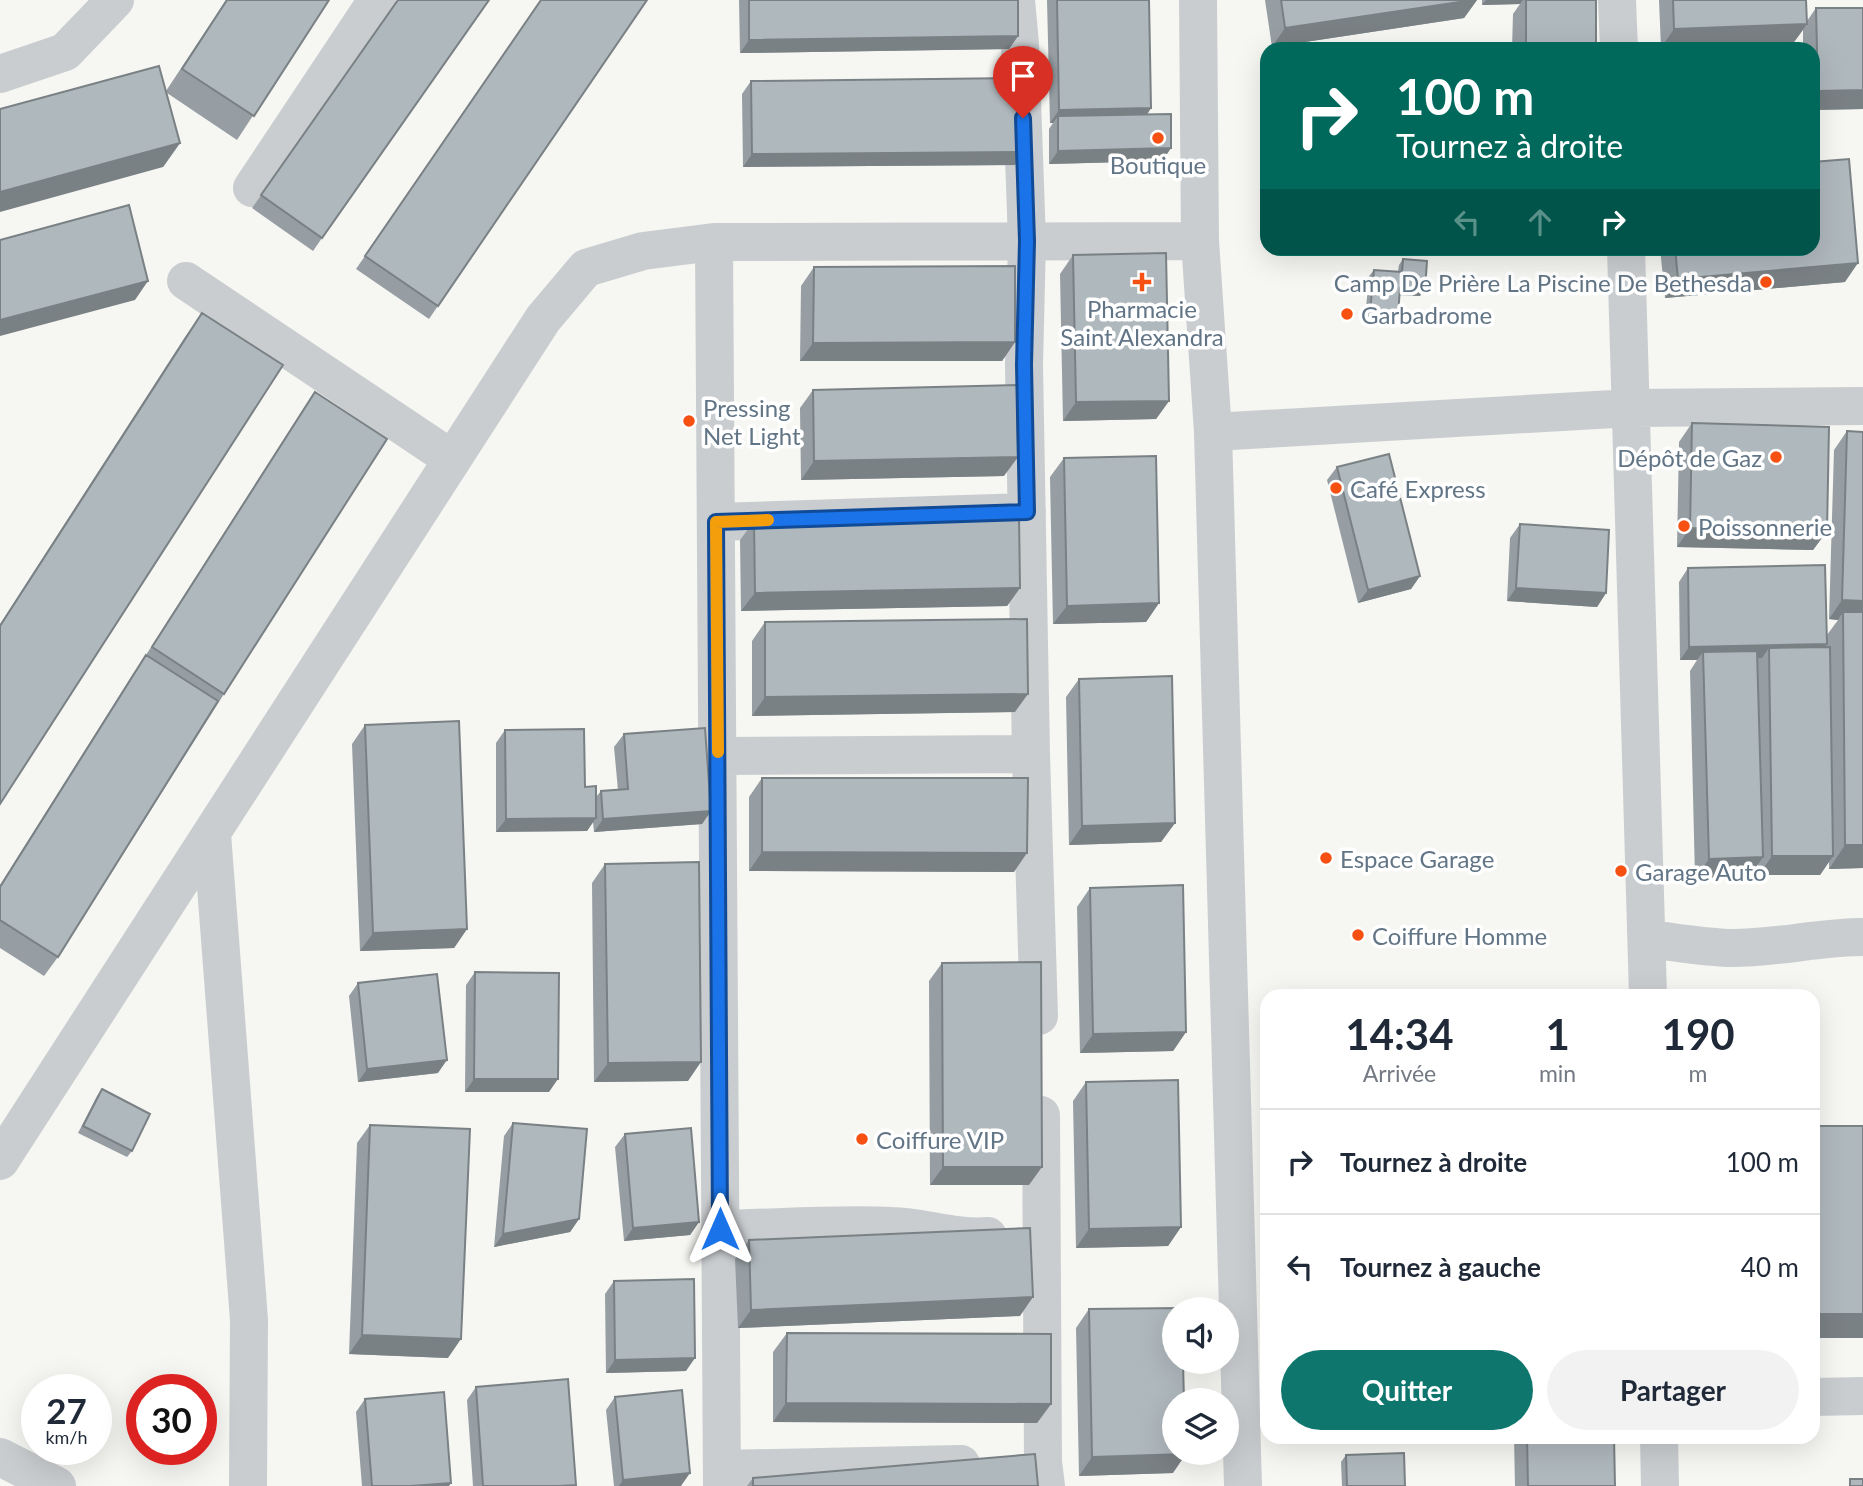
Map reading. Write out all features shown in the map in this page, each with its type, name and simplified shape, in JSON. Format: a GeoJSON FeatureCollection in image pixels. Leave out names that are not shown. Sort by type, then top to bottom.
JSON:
{"type":"FeatureCollection","features":[{"type":"Feature","properties":{"kind":"street"},"geometry":{"type":"LineString","coordinates":[[0,74],[65,52],[115,0]]}},
{"type":"Feature","properties":{"kind":"street"},"geometry":{"type":"LineString","coordinates":[[252,188],[377,0]]}},
{"type":"Feature","properties":{"kind":"street"},"geometry":{"type":"LineString","coordinates":[[714,242],[722,1477],[1027,1468],[1042,1231],[1041,1066],[1031,754],[1024,365],[1027,241],[1016,0]]}},
{"type":"Feature","properties":{"kind":"street"},"geometry":{"type":"LineString","coordinates":[[1198,0],[1200,241],[1213,432],[1243,1486]]}},
{"type":"Feature","properties":{"kind":"street"},"geometry":{"type":"LineString","coordinates":[[1617,0],[1619,42]]}},
{"type":"Feature","properties":{"kind":"street"},"geometry":{"type":"LineString","coordinates":[[0,1161],[543,319],[586,268],[643,251],[714,242],[1200,241]]}},
{"type":"Feature","properties":{"kind":"street"},"geometry":{"type":"LineString","coordinates":[[1626,256],[1648,989]]}},
{"type":"Feature","properties":{"kind":"street"},"geometry":{"type":"LineString","coordinates":[[186,281],[453,459]]}},
{"type":"Feature","properties":{"kind":"street"},"geometry":{"type":"LineString","coordinates":[[1213,432],[1632,408],[1863,406]]}},
{"type":"Feature","properties":{"kind":"street"},"geometry":{"type":"LineString","coordinates":[[716,522],[1027,512]]}},
{"type":"Feature","properties":{"kind":"street"},"geometry":{"type":"LineString","coordinates":[[718,756],[1031,754]]}},
{"type":"Feature","properties":{"kind":"street"},"geometry":{"type":"LineString","coordinates":[[212,834],[249,1320],[248,1486]]}},
{"type":"Feature","properties":{"kind":"street"},"geometry":{"type":"LineString","coordinates":[[1647,939],[1728,948],[1779,945],[1836,937],[1863,937]]}},
{"type":"Feature","properties":{"kind":"street"},"geometry":{"type":"LineString","coordinates":[[720,1229],[883,1225],[914,1227],[970,1237],[1042,1231]]}},
{"type":"Feature","properties":{"kind":"street"},"geometry":{"type":"LineString","coordinates":[[1820,1396],[1863,1396]]}},
{"type":"Feature","properties":{"kind":"street"},"geometry":{"type":"LineString","coordinates":[[1659,1444],[1660,1486]]}},
{"type":"Feature","properties":{"kind":"street"},"geometry":{"type":"LineString","coordinates":[[0,1457],[57,1486]]}},
{"type":"Feature","properties":{"kind":"building"},"geometry":{"type":"Polygon","coordinates":[[[227,0],[329,0],[254,116],[182,69],[227,0]]]}},
{"type":"Feature","properties":{"kind":"building"},"geometry":{"type":"Polygon","coordinates":[[[398,0],[489,0],[322,238],[261,195],[398,0]]]}},
{"type":"Feature","properties":{"kind":"building"},"geometry":{"type":"Polygon","coordinates":[[[541,0],[647,0],[438,306],[365,256],[541,0]]]}},
{"type":"Feature","properties":{"kind":"building"},"geometry":{"type":"Polygon","coordinates":[[[749,0],[1018,0],[1018,36],[749,40],[749,0]]]}},
{"type":"Feature","properties":{"kind":"building"},"geometry":{"type":"Polygon","coordinates":[[[1057,0],[1149,0],[1151,108],[1059,110],[1057,0]]]}},
{"type":"Feature","properties":{"kind":"building"},"geometry":{"type":"Polygon","coordinates":[[[1281,0],[1473,0],[1285,28],[1281,0]]]}},
{"type":"Feature","properties":{"kind":"building"},"geometry":{"type":"Polygon","coordinates":[[[1526,0],[1596,0],[1596,42],[1526,42],[1526,0]]]}},
{"type":"Feature","properties":{"kind":"building"},"geometry":{"type":"Polygon","coordinates":[[[1673,0],[1806,0],[1807,24],[1674,29],[1673,0]]]}},
{"type":"Feature","properties":{"kind":"building"},"geometry":{"type":"Polygon","coordinates":[[[1816,8],[1863,8],[1863,90],[1820,91],[1820,42],[1817,42],[1816,8]]]}},
{"type":"Feature","properties":{"kind":"building"},"geometry":{"type":"Polygon","coordinates":[[[159,66],[180,143],[0,192],[0,109],[159,66]]]}},
{"type":"Feature","properties":{"kind":"building"},"geometry":{"type":"Polygon","coordinates":[[[1023,78],[1024,152],[752,154],[751,81],[1023,78]]]}},
{"type":"Feature","properties":{"kind":"building"},"geometry":{"type":"Polygon","coordinates":[[[1171,114],[1171,148],[1058,151],[1058,116],[1171,114]]]}},
{"type":"Feature","properties":{"kind":"building"},"geometry":{"type":"Polygon","coordinates":[[[1849,159],[1858,263],[1678,279],[1676,256],[1820,256],[1820,161],[1849,159]]]}},
{"type":"Feature","properties":{"kind":"building"},"geometry":{"type":"Polygon","coordinates":[[[129,205],[148,281],[0,320],[0,240],[129,205]]]}},
{"type":"Feature","properties":{"kind":"building"},"geometry":{"type":"Polygon","coordinates":[[[1166,253],[1169,401],[1076,402],[1073,255],[1166,253]]]}},
{"type":"Feature","properties":{"kind":"building"},"geometry":{"type":"Polygon","coordinates":[[[1403,259],[1427,261],[1425,289],[1400,288],[1398,315],[1370,312],[1374,270],[1402,272],[1403,259]]]}},
{"type":"Feature","properties":{"kind":"building"},"geometry":{"type":"Polygon","coordinates":[[[1015,266],[1015,342],[813,343],[814,267],[1015,266]]]}},
{"type":"Feature","properties":{"kind":"building"},"geometry":{"type":"Polygon","coordinates":[[[202,313],[283,365],[0,804],[0,626],[202,313]]]}},
{"type":"Feature","properties":{"kind":"building"},"geometry":{"type":"Polygon","coordinates":[[[1017,385],[1018,457],[814,461],[813,390],[1017,385]]]}},
{"type":"Feature","properties":{"kind":"building"},"geometry":{"type":"Polygon","coordinates":[[[315,392],[387,439],[224,694],[152,647],[315,392]]]}},
{"type":"Feature","properties":{"kind":"building"},"geometry":{"type":"Polygon","coordinates":[[[1692,423],[1829,427],[1827,531],[1690,528],[1692,423]]]}},
{"type":"Feature","properties":{"kind":"building"},"geometry":{"type":"Polygon","coordinates":[[[1847,431],[1863,432],[1863,601],[1842,600],[1847,431]]]}},
{"type":"Feature","properties":{"kind":"building"},"geometry":{"type":"Polygon","coordinates":[[[1389,454],[1420,576],[1368,590],[1337,467],[1389,454]]]}},
{"type":"Feature","properties":{"kind":"building"},"geometry":{"type":"Polygon","coordinates":[[[1156,456],[1159,603],[1067,606],[1064,458],[1156,456]]]}},
{"type":"Feature","properties":{"kind":"building"},"geometry":{"type":"Polygon","coordinates":[[[1019,516],[1020,588],[755,593],[754,521],[1019,516]]]}},
{"type":"Feature","properties":{"kind":"building"},"geometry":{"type":"Polygon","coordinates":[[[1520,524],[1609,530],[1606,593],[1516,588],[1520,524]]]}},
{"type":"Feature","properties":{"kind":"building"},"geometry":{"type":"Polygon","coordinates":[[[1825,565],[1827,644],[1689,647],[1688,568],[1825,565]]]}},
{"type":"Feature","properties":{"kind":"building"},"geometry":{"type":"Polygon","coordinates":[[[1843,612],[1863,612],[1863,845],[1845,845],[1843,612]]]}},
{"type":"Feature","properties":{"kind":"building"},"geometry":{"type":"Polygon","coordinates":[[[1027,619],[1028,694],[765,697],[765,622],[1027,619]]]}},
{"type":"Feature","properties":{"kind":"building"},"geometry":{"type":"Polygon","coordinates":[[[1830,647],[1833,856],[1772,856],[1769,648],[1830,647]]]}},
{"type":"Feature","properties":{"kind":"building"},"geometry":{"type":"Polygon","coordinates":[[[1757,651],[1763,857],[1709,859],[1703,652],[1757,651]]]}},
{"type":"Feature","properties":{"kind":"building"},"geometry":{"type":"Polygon","coordinates":[[[146,655],[218,701],[58,957],[0,920],[0,887],[146,655]]]}},
{"type":"Feature","properties":{"kind":"building"},"geometry":{"type":"Polygon","coordinates":[[[1172,676],[1175,823],[1082,826],[1079,679],[1172,676]]]}},
{"type":"Feature","properties":{"kind":"building"},"geometry":{"type":"Polygon","coordinates":[[[459,721],[467,929],[373,933],[365,725],[459,721]]]}},
{"type":"Feature","properties":{"kind":"building"},"geometry":{"type":"Polygon","coordinates":[[[705,728],[711,811],[603,819],[601,791],[628,789],[624,734],[705,728]]]}},
{"type":"Feature","properties":{"kind":"building"},"geometry":{"type":"Polygon","coordinates":[[[584,729],[585,787],[596,786],[596,818],[506,819],[505,730],[584,729]]]}},
{"type":"Feature","properties":{"kind":"building"},"geometry":{"type":"Polygon","coordinates":[[[762,778],[1028,778],[1027,853],[762,852],[762,778]]]}},
{"type":"Feature","properties":{"kind":"building"},"geometry":{"type":"Polygon","coordinates":[[[699,862],[701,1062],[608,1063],[605,864],[699,862]]]}},
{"type":"Feature","properties":{"kind":"building"},"geometry":{"type":"Polygon","coordinates":[[[1183,885],[1186,1032],[1093,1034],[1090,888],[1183,885]]]}},
{"type":"Feature","properties":{"kind":"building"},"geometry":{"type":"Polygon","coordinates":[[[1041,962],[1042,1167],[943,1167],[942,963],[1041,962]]]}},
{"type":"Feature","properties":{"kind":"building"},"geometry":{"type":"Polygon","coordinates":[[[475,972],[559,973],[558,1079],[474,1079],[475,972]]]}},
{"type":"Feature","properties":{"kind":"building"},"geometry":{"type":"Polygon","coordinates":[[[437,974],[447,1060],[367,1069],[358,983],[437,974]]]}},
{"type":"Feature","properties":{"kind":"building"},"geometry":{"type":"Polygon","coordinates":[[[1178,1080],[1181,1227],[1089,1229],[1086,1082],[1178,1080]]]}},
{"type":"Feature","properties":{"kind":"building"},"geometry":{"type":"Polygon","coordinates":[[[102,1089],[150,1114],[132,1151],[83,1126],[102,1089]]]}},
{"type":"Feature","properties":{"kind":"building"},"geometry":{"type":"Polygon","coordinates":[[[513,1123],[587,1129],[579,1219],[503,1234],[513,1123]]]}},
{"type":"Feature","properties":{"kind":"building"},"geometry":{"type":"Polygon","coordinates":[[[370,1125],[470,1129],[461,1339],[362,1335],[370,1125]]]}},
{"type":"Feature","properties":{"kind":"building"},"geometry":{"type":"Polygon","coordinates":[[[1820,1126],[1863,1126],[1863,1314],[1820,1314],[1820,1126]]]}},
{"type":"Feature","properties":{"kind":"building"},"geometry":{"type":"Polygon","coordinates":[[[691,1128],[699,1222],[633,1228],[625,1134],[691,1128]]]}},
{"type":"Feature","properties":{"kind":"building"},"geometry":{"type":"Polygon","coordinates":[[[1030,1228],[1033,1297],[751,1310],[749,1240],[1030,1228]]]}},
{"type":"Feature","properties":{"kind":"building"},"geometry":{"type":"Polygon","coordinates":[[[694,1279],[695,1358],[615,1360],[614,1281],[694,1279]]]}},
{"type":"Feature","properties":{"kind":"building"},"geometry":{"type":"Polygon","coordinates":[[[1162,1308],[1162,1374],[1183,1374],[1184,1388],[1162,1388],[1162,1455],[1092,1457],[1089,1309],[1162,1308]]]}},
{"type":"Feature","properties":{"kind":"building"},"geometry":{"type":"Polygon","coordinates":[[[787,1333],[1051,1334],[1051,1404],[786,1403],[787,1333]]]}},
{"type":"Feature","properties":{"kind":"building"},"geometry":{"type":"Polygon","coordinates":[[[568,1379],[576,1485],[483,1486],[476,1387],[568,1379]]]}},
{"type":"Feature","properties":{"kind":"building"},"geometry":{"type":"Polygon","coordinates":[[[682,1390],[690,1473],[623,1480],[615,1397],[682,1390]]]}},
{"type":"Feature","properties":{"kind":"building"},"geometry":{"type":"Polygon","coordinates":[[[444,1392],[451,1483],[372,1486],[365,1399],[444,1392]]]}},
{"type":"Feature","properties":{"kind":"building"},"geometry":{"type":"Polygon","coordinates":[[[1527,1444],[1614,1444],[1615,1486],[1528,1486],[1527,1444]]]}},
{"type":"Feature","properties":{"kind":"building"},"geometry":{"type":"Polygon","coordinates":[[[1404,1453],[1405,1486],[1347,1486],[1346,1455],[1404,1453]]]}},
{"type":"Feature","properties":{"kind":"building"},"geometry":{"type":"Polygon","coordinates":[[[1035,1454],[1038,1486],[753,1486],[753,1478],[1035,1454]]]}},
{"type":"Feature","properties":{"kind":"building"},"geometry":{"type":"Polygon","coordinates":[[[1850,1479],[1863,1479],[1863,1486],[1850,1486],[1850,1479]]]}},
{"type":"Feature","properties":{"kind":"slow traffic"},"geometry":{"type":"LineString","coordinates":[[718,752],[716,522],[768,520]]}},
{"type":"Feature","properties":{"kind":"place","name":"Boutique"},"geometry":{"type":"Point","coordinates":[1158,138]}},
{"type":"Feature","properties":{"kind":"place","name":"Pharmacie Saint Alexandra"},"geometry":{"type":"Point","coordinates":[1142,282]}},
{"type":"Feature","properties":{"kind":"place","name":"Camp De Prière La Piscine De Bethesda"},"geometry":{"type":"Point","coordinates":[1766,282]}},
{"type":"Feature","properties":{"kind":"place","name":"Garbadrome"},"geometry":{"type":"Point","coordinates":[1347,314]}},
{"type":"Feature","properties":{"kind":"place","name":"Pressing Net Light"},"geometry":{"type":"Point","coordinates":[689,421]}},
{"type":"Feature","properties":{"kind":"place","name":"Dépôt de Gaz"},"geometry":{"type":"Point","coordinates":[1776,457]}},
{"type":"Feature","properties":{"kind":"place","name":"Café Express"},"geometry":{"type":"Point","coordinates":[1336,488]}},
{"type":"Feature","properties":{"kind":"place","name":"Poissonnerie"},"geometry":{"type":"Point","coordinates":[1684,526]}},
{"type":"Feature","properties":{"kind":"place","name":"Espace Garage"},"geometry":{"type":"Point","coordinates":[1326,858]}},
{"type":"Feature","properties":{"kind":"place","name":"Garage Auto"},"geometry":{"type":"Point","coordinates":[1621,871]}},
{"type":"Feature","properties":{"kind":"place","name":"Coiffure Homme"},"geometry":{"type":"Point","coordinates":[1358,935]}},
{"type":"Feature","properties":{"kind":"place","name":"Coiffure VIP"},"geometry":{"type":"Point","coordinates":[862,1139]}},
{"type":"Feature","properties":{"kind":"route"},"geometry":{"type":"LineString","coordinates":[[720,1229],[716,522],[1027,512],[1024,365],[1027,241],[1023,118]]}}]}
